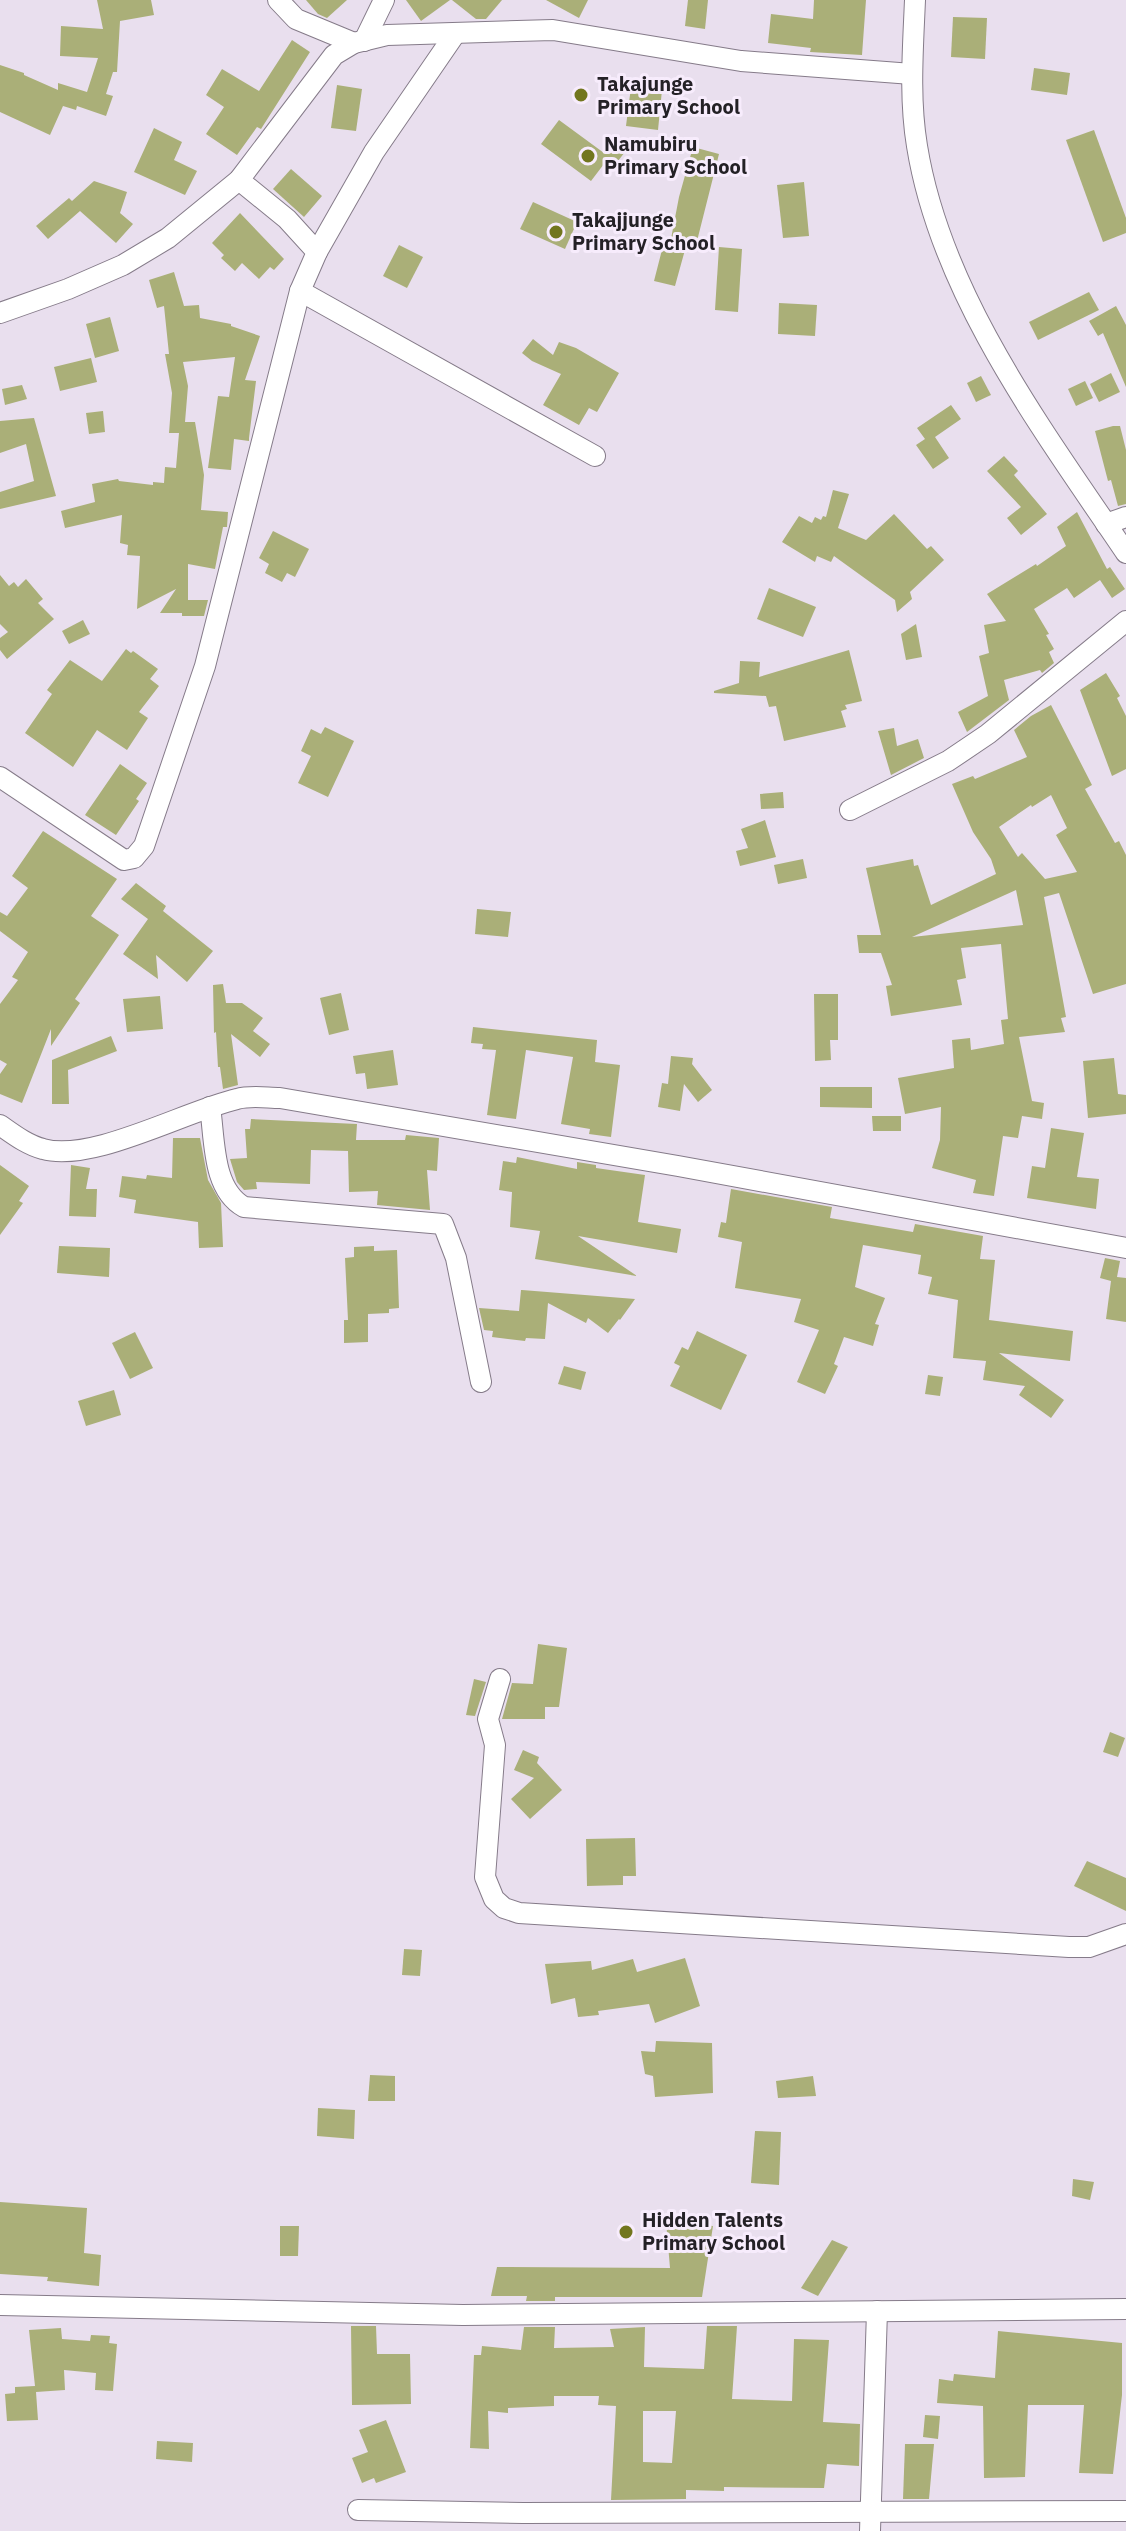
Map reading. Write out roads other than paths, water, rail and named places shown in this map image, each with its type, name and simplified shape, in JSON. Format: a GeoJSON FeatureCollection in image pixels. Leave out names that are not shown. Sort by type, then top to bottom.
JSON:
{"type":"FeatureCollection","features":[{"type":"Feature","properties":{"kind":"street"},"geometry":{"type":"LineString","coordinates":[[278,0],[296,19],[359,42]]}},
{"type":"Feature","properties":{"kind":"street"},"geometry":{"type":"LineString","coordinates":[[359,42],[384,0]]}},
{"type":"Feature","properties":{"kind":"street"},"geometry":{"type":"LineString","coordinates":[[915,0],[912,74],[916,145],[932,211],[962,288],[1049,440],[1116,520],[1126,553]]}},
{"type":"Feature","properties":{"kind":"street"},"geometry":{"type":"LineString","coordinates":[[0,313],[123,265],[168,238],[239,180],[334,55],[359,42],[387,35],[553,30],[741,61],[912,74]]}},
{"type":"Feature","properties":{"kind":"street"},"geometry":{"type":"LineString","coordinates":[[0,777],[124,860],[134,858],[144,846],[205,666],[300,291],[317,252],[374,152],[455,34]]}},
{"type":"Feature","properties":{"kind":"street"},"geometry":{"type":"LineString","coordinates":[[239,180],[287,219],[317,252]]}},
{"type":"Feature","properties":{"kind":"street"},"geometry":{"type":"LineString","coordinates":[[300,291],[595,456]]}},
{"type":"Feature","properties":{"kind":"street"},"geometry":{"type":"LineString","coordinates":[[850,810],[948,761],[988,734],[1126,621]]}},
{"type":"Feature","properties":{"kind":"street"},"geometry":{"type":"LineString","coordinates":[[0,1125],[21,1140],[44,1150],[98,1148],[241,1097],[292,1100],[678,1166],[1126,1248]]}},
{"type":"Feature","properties":{"kind":"street"},"geometry":{"type":"LineString","coordinates":[[210,1107],[222,1185],[231,1200],[244,1207],[443,1224],[456,1258],[481,1382]]}},
{"type":"Feature","properties":{"kind":"street"},"geometry":{"type":"LineString","coordinates":[[500,1679],[488,1719],[495,1745],[485,1877],[494,1899],[504,1908],[519,1913],[1069,1947],[1089,1947],[1126,1934]]}},
{"type":"Feature","properties":{"kind":"street"},"geometry":{"type":"LineString","coordinates":[[0,2305],[463,2315],[1126,2309]]}},
{"type":"Feature","properties":{"kind":"street"},"geometry":{"type":"LineString","coordinates":[[870,2521],[877,2311]]}},
{"type":"Feature","properties":{"kind":"street"},"geometry":{"type":"LineString","coordinates":[[358,2510],[870,2521],[1126,2511]]}},
{"type":"Feature","properties":{"kind":"place","name":"Takajunge Primary School"},"geometry":{"type":"Point","coordinates":[581,95]}},
{"type":"Feature","properties":{"kind":"place","name":"Namubiru Primary School"},"geometry":{"type":"Point","coordinates":[588,156]}},
{"type":"Feature","properties":{"kind":"place","name":"Takajjunge Primary School"},"geometry":{"type":"Point","coordinates":[556,232]}},
{"type":"Feature","properties":{"kind":"place","name":"Hidden Talents Primary School"},"geometry":{"type":"Point","coordinates":[626,2232]}}]}
